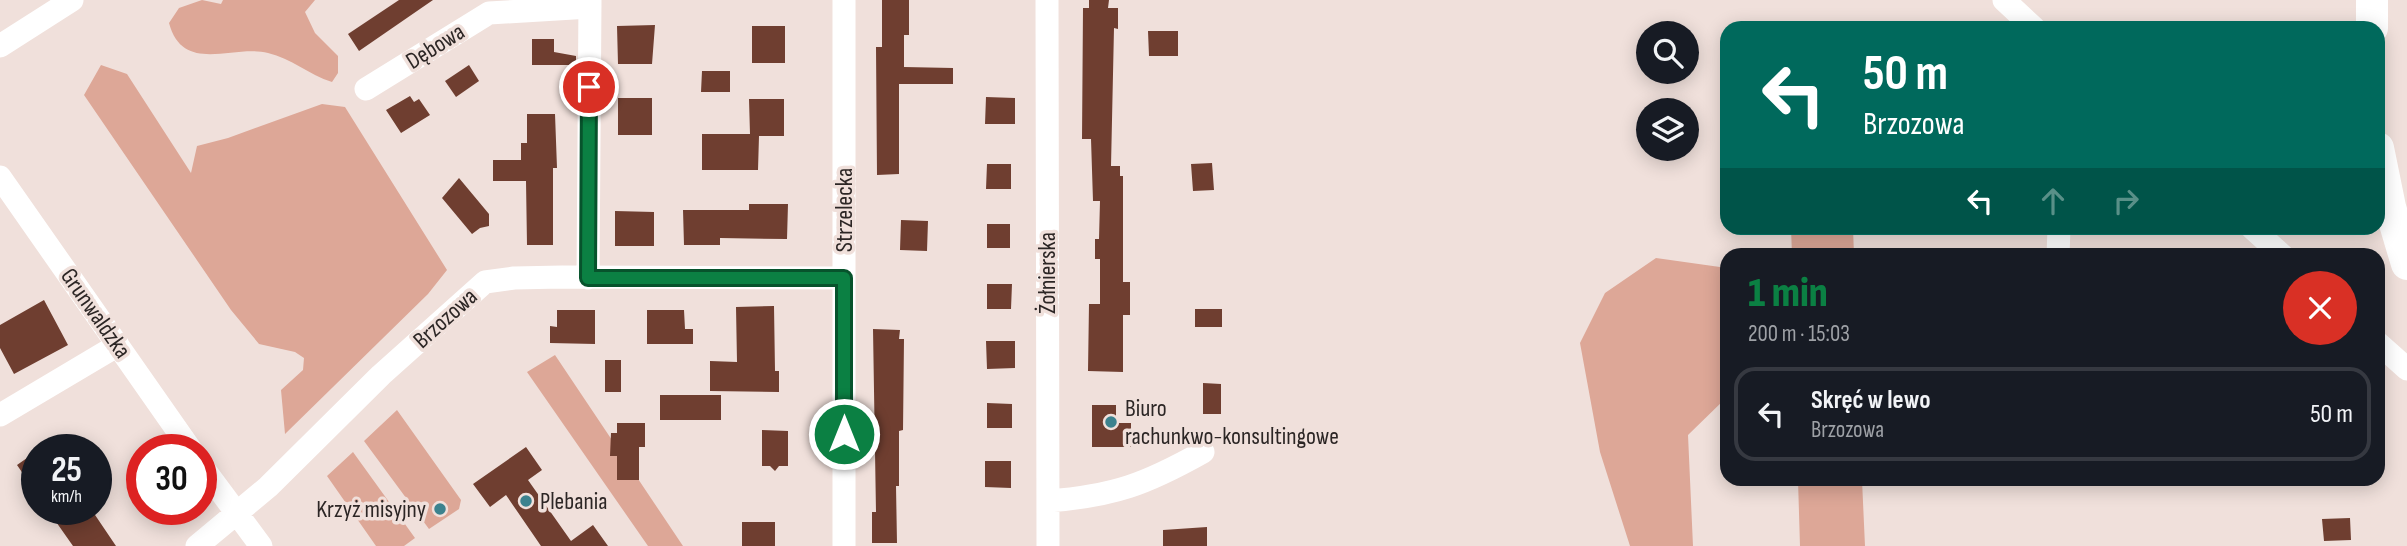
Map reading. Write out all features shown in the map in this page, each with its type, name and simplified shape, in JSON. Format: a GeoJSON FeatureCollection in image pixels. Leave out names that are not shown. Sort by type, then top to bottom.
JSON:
{"type":"FeatureCollection","features":[{"type":"Feature","properties":{"kind":"main road"},"geometry":{"type":"LineString","coordinates":[[2372,0],[2372,21]]}},
{"type":"Feature","properties":{"kind":"main road"},"geometry":{"type":"LineString","coordinates":[[2385,182],[2407,264]]}},
{"type":"Feature","properties":{"kind":"street"},"geometry":{"type":"LineString","coordinates":[[0,46],[72,0]]}},
{"type":"Feature","properties":{"kind":"street","name":"Strzelecka"},"geometry":{"type":"LineString","coordinates":[[844,0],[844,546]]}},
{"type":"Feature","properties":{"kind":"street","name":"Żołnierska"},"geometry":{"type":"LineString","coordinates":[[1047,0],[1048,546]]}},
{"type":"Feature","properties":{"kind":"street"},"geometry":{"type":"LineString","coordinates":[[2004,0],[2026,21]]}},
{"type":"Feature","properties":{"kind":"street"},"geometry":{"type":"LineString","coordinates":[[588,278],[590,3]]}},
{"type":"Feature","properties":{"kind":"street","name":"Dębowa"},"geometry":{"type":"LineString","coordinates":[[366,89],[489,13],[590,3]]}},
{"type":"Feature","properties":{"kind":"street","name":"Grunwaldzka"},"geometry":{"type":"LineString","coordinates":[[0,177],[180,434]]}},
{"type":"Feature","properties":{"kind":"street"},"geometry":{"type":"LineString","coordinates":[[2260,235],[2274,248]]}},
{"type":"Feature","properties":{"kind":"street","name":"Brzozowa"},"geometry":{"type":"LineString","coordinates":[[197,546],[268,487],[382,375],[485,282],[514,278],[844,278]]}},
{"type":"Feature","properties":{"kind":"street"},"geometry":{"type":"LineString","coordinates":[[0,415],[118,345]]}},
{"type":"Feature","properties":{"kind":"street"},"geometry":{"type":"LineString","coordinates":[[2385,349],[2407,369]]}},
{"type":"Feature","properties":{"kind":"street"},"geometry":{"type":"LineString","coordinates":[[1048,501],[1101,496],[1156,479],[1203,452]]}},
{"type":"Feature","properties":{"kind":"street"},"geometry":{"type":"LineString","coordinates":[[217,488],[261,546]]}},
{"type":"Feature","properties":{"kind":"shaded area"},"geometry":{"type":"Polygon","coordinates":[[[202,0],[221,4],[223,0],[315,0],[305,12],[315,33],[338,56],[338,73],[332,82],[268,53],[254,51],[211,54],[197,53],[185,48],[176,39],[169,23],[179,8],[202,0]]]}},
{"type":"Feature","properties":{"kind":"shaded area"},"geometry":{"type":"Polygon","coordinates":[[[101,65],[127,74],[191,173],[197,146],[228,138],[322,104],[345,107],[447,270],[428,294],[285,434],[281,390],[303,370],[304,358],[295,352],[259,344],[231,310],[84,95],[101,65]]]}},
{"type":"Feature","properties":{"kind":"shaded area"},"geometry":{"type":"Polygon","coordinates":[[[1791,235],[1853,235],[1854,248],[1792,248],[1791,235]]]}},
{"type":"Feature","properties":{"kind":"shaded area"},"geometry":{"type":"Polygon","coordinates":[[[1656,258],[1720,267],[1720,404],[1688,435],[1693,546],[1630,546],[1600,452],[1580,343],[1605,293],[1656,258]]]}},
{"type":"Feature","properties":{"kind":"shaded area"},"geometry":{"type":"Polygon","coordinates":[[[555,355],[683,546],[648,546],[527,372],[555,355]]]}},
{"type":"Feature","properties":{"kind":"shaded area"},"geometry":{"type":"Polygon","coordinates":[[[397,410],[461,500],[459,509],[429,529],[364,441],[397,410]]]}},
{"type":"Feature","properties":{"kind":"shaded area"},"geometry":{"type":"Polygon","coordinates":[[[353,452],[415,538],[404,546],[376,546],[327,476],[353,452]]]}},
{"type":"Feature","properties":{"kind":"shaded area"},"geometry":{"type":"Polygon","coordinates":[[[1798,486],[1862,486],[1865,546],[1800,546],[1798,486]]]}},
{"type":"Feature","properties":{"kind":"building"},"geometry":{"type":"Polygon","coordinates":[[[399,0],[433,0],[359,51],[348,34],[399,0]]]}},
{"type":"Feature","properties":{"kind":"building"},"geometry":{"type":"Polygon","coordinates":[[[882,0],[909,0],[909,35],[904,35],[904,67],[953,68],[953,84],[899,84],[899,174],[877,175],[876,47],[882,47],[882,0]]]}},
{"type":"Feature","properties":{"kind":"building"},"geometry":{"type":"Polygon","coordinates":[[[1089,0],[1109,0],[1108,8],[1118,8],[1118,29],[1114,28],[1111,166],[1120,166],[1120,176],[1123,176],[1123,282],[1130,282],[1130,315],[1123,315],[1123,372],[1088,371],[1089,304],[1100,304],[1100,259],[1095,259],[1095,239],[1099,239],[1100,201],[1093,201],[1091,139],[1082,139],[1083,8],[1089,8],[1089,0]]]}},
{"type":"Feature","properties":{"kind":"building"},"geometry":{"type":"Polygon","coordinates":[[[655,25],[652,64],[618,64],[617,26],[655,25]]]}},
{"type":"Feature","properties":{"kind":"building"},"geometry":{"type":"Polygon","coordinates":[[[752,26],[785,26],[785,63],[752,63],[752,26]]]}},
{"type":"Feature","properties":{"kind":"building"},"geometry":{"type":"Polygon","coordinates":[[[1148,31],[1178,31],[1178,56],[1149,56],[1148,31]]]}},
{"type":"Feature","properties":{"kind":"building"},"geometry":{"type":"Polygon","coordinates":[[[532,39],[554,39],[554,52],[576,56],[576,65],[532,65],[532,39]]]}},
{"type":"Feature","properties":{"kind":"building"},"geometry":{"type":"Polygon","coordinates":[[[469,65],[479,81],[456,97],[445,81],[469,65]]]}},
{"type":"Feature","properties":{"kind":"building"},"geometry":{"type":"Polygon","coordinates":[[[702,71],[730,71],[730,92],[701,92],[702,71]]]}},
{"type":"Feature","properties":{"kind":"building"},"geometry":{"type":"Polygon","coordinates":[[[410,96],[414,102],[419,99],[430,115],[401,133],[386,110],[410,96]]]}},
{"type":"Feature","properties":{"kind":"building"},"geometry":{"type":"Polygon","coordinates":[[[986,97],[1015,98],[1015,124],[985,124],[986,97]]]}},
{"type":"Feature","properties":{"kind":"building"},"geometry":{"type":"Polygon","coordinates":[[[618,98],[652,98],[652,135],[618,135],[618,98]]]}},
{"type":"Feature","properties":{"kind":"building"},"geometry":{"type":"Polygon","coordinates":[[[749,99],[784,99],[784,136],[759,136],[758,170],[702,170],[702,134],[750,134],[749,99]]]}},
{"type":"Feature","properties":{"kind":"building"},"geometry":{"type":"Polygon","coordinates":[[[527,114],[555,114],[557,168],[553,168],[553,245],[527,245],[526,181],[493,181],[493,160],[521,160],[521,143],[527,143],[527,114]]]}},
{"type":"Feature","properties":{"kind":"building"},"geometry":{"type":"Polygon","coordinates":[[[1212,163],[1214,190],[1193,191],[1191,164],[1212,163]]]}},
{"type":"Feature","properties":{"kind":"building"},"geometry":{"type":"Polygon","coordinates":[[[987,164],[1011,164],[1011,189],[986,189],[987,164]]]}},
{"type":"Feature","properties":{"kind":"building"},"geometry":{"type":"Polygon","coordinates":[[[459,178],[489,214],[489,226],[472,234],[442,198],[459,178]]]}},
{"type":"Feature","properties":{"kind":"building"},"geometry":{"type":"Polygon","coordinates":[[[749,204],[788,204],[787,239],[720,238],[720,245],[684,245],[683,210],[749,210],[749,204]]]}},
{"type":"Feature","properties":{"kind":"building"},"geometry":{"type":"Polygon","coordinates":[[[615,211],[654,212],[654,246],[615,246],[615,211]]]}},
{"type":"Feature","properties":{"kind":"building"},"geometry":{"type":"Polygon","coordinates":[[[901,220],[928,221],[927,251],[900,250],[901,220]]]}},
{"type":"Feature","properties":{"kind":"building"},"geometry":{"type":"Polygon","coordinates":[[[987,224],[1010,224],[1010,248],[987,248],[987,224]]]}},
{"type":"Feature","properties":{"kind":"building"},"geometry":{"type":"Polygon","coordinates":[[[987,284],[1012,284],[1011,309],[987,309],[987,284]]]}},
{"type":"Feature","properties":{"kind":"building"},"geometry":{"type":"Polygon","coordinates":[[[44,300],[68,345],[14,374],[0,348],[0,325],[44,300]]]}},
{"type":"Feature","properties":{"kind":"building"},"geometry":{"type":"Polygon","coordinates":[[[774,306],[775,371],[779,371],[779,392],[710,391],[710,361],[737,362],[736,307],[774,306]]]}},
{"type":"Feature","properties":{"kind":"building"},"geometry":{"type":"Polygon","coordinates":[[[1195,309],[1222,309],[1222,327],[1195,327],[1195,309]]]}},
{"type":"Feature","properties":{"kind":"building"},"geometry":{"type":"Polygon","coordinates":[[[557,310],[595,310],[595,344],[550,343],[550,326],[557,327],[557,310]]]}},
{"type":"Feature","properties":{"kind":"building"},"geometry":{"type":"Polygon","coordinates":[[[647,310],[684,310],[685,329],[693,329],[693,344],[647,344],[647,310]]]}},
{"type":"Feature","properties":{"kind":"building"},"geometry":{"type":"Polygon","coordinates":[[[873,329],[900,330],[899,339],[904,339],[903,430],[899,431],[899,486],[896,486],[897,543],[872,543],[872,512],[876,512],[873,329]]]}},
{"type":"Feature","properties":{"kind":"building"},"geometry":{"type":"Polygon","coordinates":[[[986,341],[1015,341],[1015,368],[987,369],[986,341]]]}},
{"type":"Feature","properties":{"kind":"building"},"geometry":{"type":"Polygon","coordinates":[[[605,360],[621,360],[621,392],[605,392],[605,360]]]}},
{"type":"Feature","properties":{"kind":"building"},"geometry":{"type":"Polygon","coordinates":[[[1203,383],[1221,384],[1221,414],[1203,414],[1203,383]]]}},
{"type":"Feature","properties":{"kind":"building"},"geometry":{"type":"Polygon","coordinates":[[[660,395],[721,395],[721,420],[660,420],[660,395]]]}},
{"type":"Feature","properties":{"kind":"building"},"geometry":{"type":"Polygon","coordinates":[[[987,403],[1012,404],[1012,428],[987,428],[987,403]]]}},
{"type":"Feature","properties":{"kind":"building"},"geometry":{"type":"Polygon","coordinates":[[[1092,405],[1116,405],[1116,423],[1131,423],[1131,447],[1092,447],[1092,405]]]}},
{"type":"Feature","properties":{"kind":"building"},"geometry":{"type":"Polygon","coordinates":[[[617,423],[645,423],[645,447],[639,447],[639,480],[617,480],[617,456],[610,456],[611,433],[617,433],[617,423]]]}},
{"type":"Feature","properties":{"kind":"building"},"geometry":{"type":"Polygon","coordinates":[[[762,430],[788,431],[788,466],[779,466],[775,471],[770,466],[762,466],[762,430]]]}},
{"type":"Feature","properties":{"kind":"building","name":"Plebania"},"geometry":{"type":"Polygon","coordinates":[[[526,447],[542,470],[528,480],[571,541],[593,525],[608,546],[541,546],[506,495],[490,507],[473,484],[526,447]]]}},
{"type":"Feature","properties":{"kind":"building"},"geometry":{"type":"Polygon","coordinates":[[[985,461],[1011,461],[1011,488],[985,487],[985,461]]]}},
{"type":"Feature","properties":{"kind":"building"},"geometry":{"type":"Polygon","coordinates":[[[2350,518],[2351,540],[2324,541],[2322,519],[2350,518]]]}},
{"type":"Feature","properties":{"kind":"building"},"geometry":{"type":"Polygon","coordinates":[[[742,522],[775,522],[775,546],[742,546],[742,522]]]}},
{"type":"Feature","properties":{"kind":"building"},"geometry":{"type":"Polygon","coordinates":[[[58,525],[102,525],[116,546],[73,546],[58,525]]]}},
{"type":"Feature","properties":{"kind":"building"},"geometry":{"type":"Polygon","coordinates":[[[1207,527],[1207,546],[1163,546],[1163,530],[1207,527]]]}},
{"type":"Feature","properties":{"kind":"place","name":"Biuro rachunkwo-konsultingowe"},"geometry":{"type":"Point","coordinates":[1111,422]}},
{"type":"Feature","properties":{"kind":"place","name":"Plebania"},"geometry":{"type":"Point","coordinates":[526,501]}},
{"type":"Feature","properties":{"kind":"place","name":"Krzyż misyjny"},"geometry":{"type":"Point","coordinates":[440,509]}},
{"type":"Feature","properties":{"kind":"route"},"geometry":{"type":"LineString","coordinates":[[589,87],[588,278],[844,278],[844,434]]}}]}
